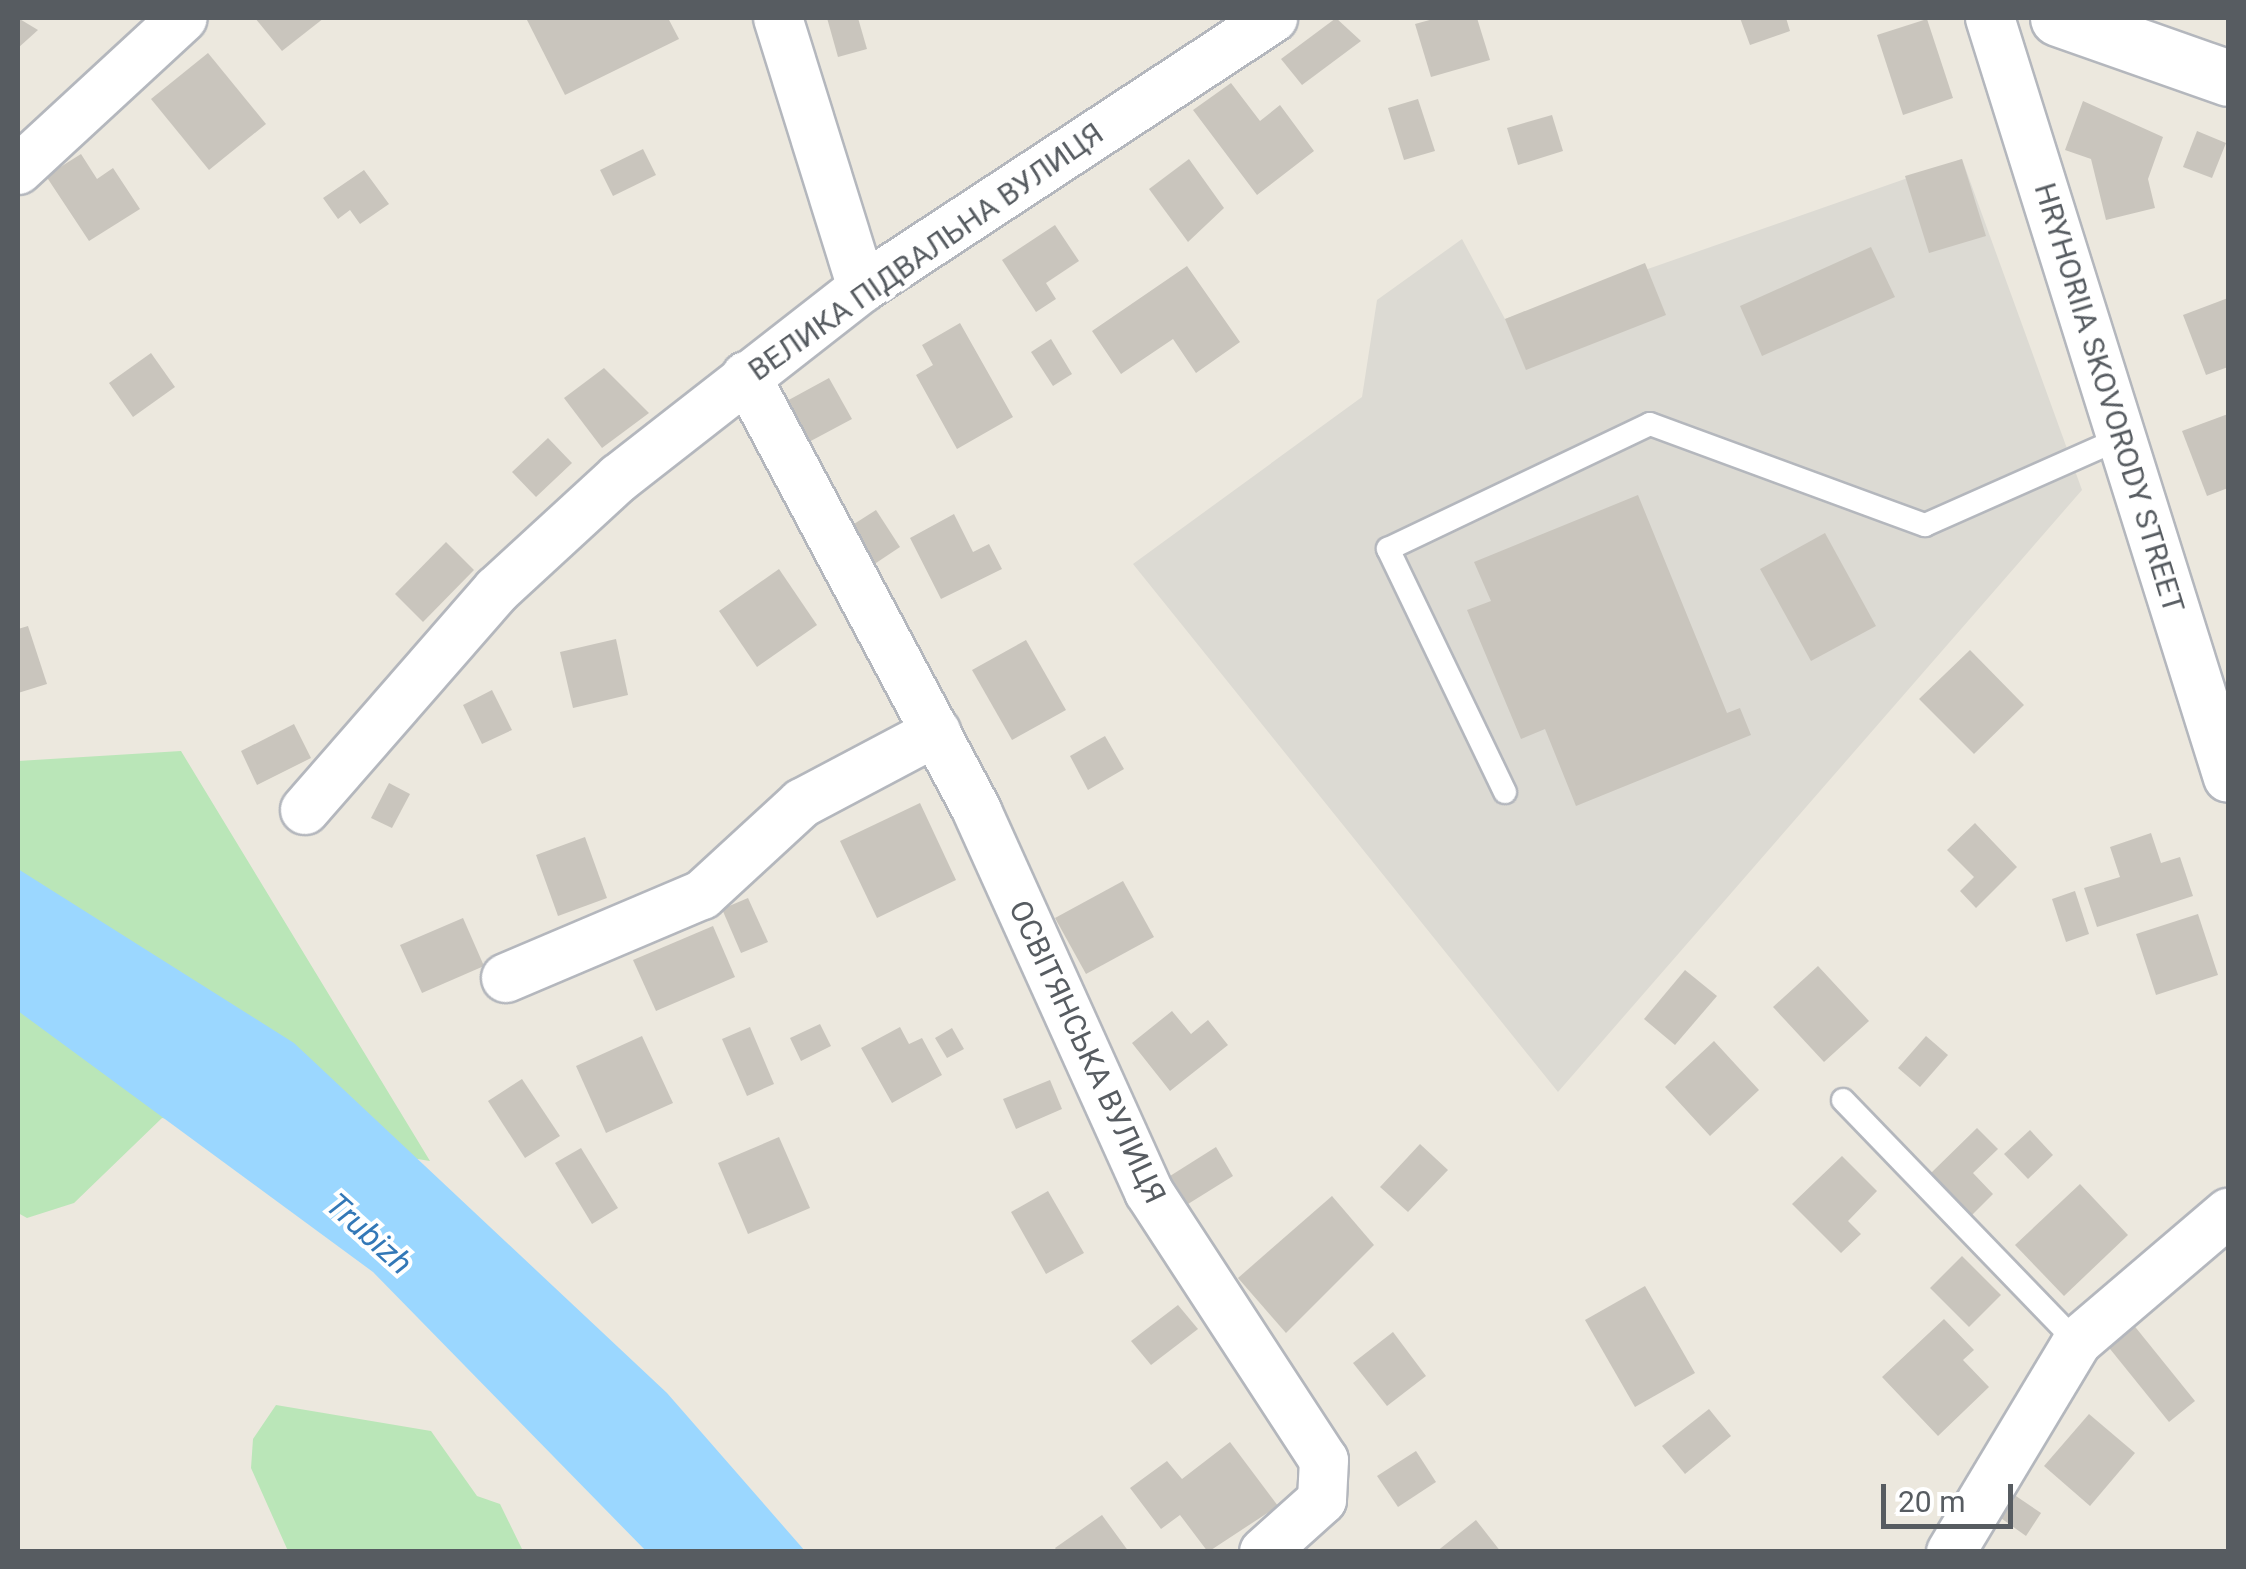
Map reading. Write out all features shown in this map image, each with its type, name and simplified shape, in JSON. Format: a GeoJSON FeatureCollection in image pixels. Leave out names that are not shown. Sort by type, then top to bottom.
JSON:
{"type":"FeatureCollection","features":[{"type":"Feature","properties":{"kind":"street"},"geometry":{"type":"LineString","coordinates":[[18,170],[183,18]]}},
{"type":"Feature","properties":{"kind":"street"},"geometry":{"type":"LineString","coordinates":[[778,18],[862,288]]}},
{"type":"Feature","properties":{"kind":"street","name":"ВЕЛИКА ПІДВАЛЬНА ВУЛИЦЯ"},"geometry":{"type":"LineString","coordinates":[[305,810],[497,590],[746,376],[862,288],[1272,18]]}},
{"type":"Feature","properties":{"kind":"street","name":"HRYHORIIA SKOVORODY STREET"},"geometry":{"type":"LineString","coordinates":[[1990,18],[2228,778]]}},
{"type":"Feature","properties":{"kind":"street"},"geometry":{"type":"LineString","coordinates":[[2058,18],[2228,78]]}},
{"type":"Feature","properties":{"kind":"street","name":"ОСВІТЯНСЬКА ВУЛИЦЯ"},"geometry":{"type":"LineString","coordinates":[[746,376],[936,732],[1149,1192],[1324,1460],[1322,1500],[1264,1552]]}},
{"type":"Feature","properties":{"kind":"street"},"geometry":{"type":"LineString","coordinates":[[506,978],[702,895],[802,803],[936,732]]}},
{"type":"Feature","properties":{"kind":"street"},"geometry":{"type":"LineString","coordinates":[[1951,1552],[2077,1342],[2228,1213]]}},
{"type":"Feature","properties":{"kind":"lane"},"geometry":{"type":"LineString","coordinates":[[1505,792],[1388,549],[1650,424],[1925,525],[2120,438]]}},
{"type":"Feature","properties":{"kind":"lane"},"geometry":{"type":"LineString","coordinates":[[1843,1100],[2077,1342]]}},
{"type":"Feature","properties":{"kind":"shaded area"},"geometry":{"type":"Polygon","coordinates":[[[1962,159],[2082,490],[1558,1092],[1133,564],[1362,397],[1377,300],[1462,239],[1505,319],[1962,159]]]}},
{"type":"Feature","properties":{"kind":"green space"},"geometry":{"type":"Polygon","coordinates":[[[181,751],[430,1161],[162,1118],[74,1203],[27,1218],[18,1213],[18,761],[181,751]]]}},
{"type":"Feature","properties":{"kind":"green space"},"geometry":{"type":"Polygon","coordinates":[[[276,1405],[431,1431],[477,1496],[500,1504],[523,1551],[288,1551],[251,1468],[253,1439],[276,1405]]]}},
{"type":"Feature","properties":{"kind":"water","name":"Trubizh"},"geometry":{"type":"Polygon","coordinates":[[[18,869],[294,1043],[667,1393],[805,1551],[646,1551],[373,1272],[18,1011],[18,869]]]}},
{"type":"Feature","properties":{"kind":"building"},"geometry":{"type":"Polygon","coordinates":[[[18,18],[38,30],[18,48],[18,18]]]}},
{"type":"Feature","properties":{"kind":"building"},"geometry":{"type":"Polygon","coordinates":[[[255,18],[324,18],[282,51],[255,18]]]}},
{"type":"Feature","properties":{"kind":"building"},"geometry":{"type":"Polygon","coordinates":[[[526,18],[668,18],[679,39],[565,95],[526,18]]]}},
{"type":"Feature","properties":{"kind":"building"},"geometry":{"type":"Polygon","coordinates":[[[827,18],[858,18],[867,49],[838,57],[827,18]]]}},
{"type":"Feature","properties":{"kind":"building"},"geometry":{"type":"Polygon","coordinates":[[[1336,18],[1361,41],[1302,85],[1281,59],[1336,18]]]}},
{"type":"Feature","properties":{"kind":"building"},"geometry":{"type":"Polygon","coordinates":[[[1437,18],[1477,18],[1490,60],[1431,77],[1415,24],[1437,18]]]}},
{"type":"Feature","properties":{"kind":"building"},"geometry":{"type":"Polygon","coordinates":[[[1740,18],[1786,18],[1790,31],[1750,45],[1740,18]]]}},
{"type":"Feature","properties":{"kind":"building"},"geometry":{"type":"Polygon","coordinates":[[[1927,19],[1953,98],[1903,115],[1877,35],[1927,19]]]}},
{"type":"Feature","properties":{"kind":"building"},"geometry":{"type":"Polygon","coordinates":[[[208,53],[266,124],[209,170],[151,99],[208,53]]]}},
{"type":"Feature","properties":{"kind":"building"},"geometry":{"type":"Polygon","coordinates":[[[1231,83],[1260,121],[1280,105],[1314,151],[1257,195],[1193,110],[1231,83]]]}},
{"type":"Feature","properties":{"kind":"building"},"geometry":{"type":"Polygon","coordinates":[[[1418,99],[1435,151],[1404,160],[1388,108],[1418,99]]]}},
{"type":"Feature","properties":{"kind":"building"},"geometry":{"type":"Polygon","coordinates":[[[2083,101],[2163,137],[2148,179],[2155,208],[2106,220],[2091,159],[2065,150],[2083,101]]]}},
{"type":"Feature","properties":{"kind":"building"},"geometry":{"type":"Polygon","coordinates":[[[1552,115],[1563,151],[1518,165],[1507,128],[1552,115]]]}},
{"type":"Feature","properties":{"kind":"building"},"geometry":{"type":"Polygon","coordinates":[[[2197,131],[2226,143],[2212,178],[2183,167],[2197,131]]]}},
{"type":"Feature","properties":{"kind":"building"},"geometry":{"type":"Polygon","coordinates":[[[643,149],[656,175],[613,196],[600,170],[643,149]]]}},
{"type":"Feature","properties":{"kind":"building"},"geometry":{"type":"Polygon","coordinates":[[[81,154],[97,179],[113,168],[140,209],[89,241],[46,176],[81,154]]]}},
{"type":"Feature","properties":{"kind":"building"},"geometry":{"type":"Polygon","coordinates":[[[1189,159],[1224,208],[1188,242],[1149,189],[1189,159]]]}},
{"type":"Feature","properties":{"kind":"building"},"geometry":{"type":"Polygon","coordinates":[[[1962,159],[1986,236],[1929,253],[1905,176],[1962,159]]]}},
{"type":"Feature","properties":{"kind":"building"},"geometry":{"type":"Polygon","coordinates":[[[364,170],[389,204],[360,224],[350,210],[338,219],[323,198],[364,170]]]}},
{"type":"Feature","properties":{"kind":"building"},"geometry":{"type":"Polygon","coordinates":[[[1055,225],[1079,261],[1046,283],[1056,299],[1036,312],[1002,260],[1055,225]]]}},
{"type":"Feature","properties":{"kind":"building"},"geometry":{"type":"Polygon","coordinates":[[[1871,247],[1895,297],[1762,356],[1740,306],[1871,247]]]}},
{"type":"Feature","properties":{"kind":"building"},"geometry":{"type":"Polygon","coordinates":[[[1645,263],[1666,315],[1526,370],[1505,319],[1645,263]]]}},
{"type":"Feature","properties":{"kind":"building"},"geometry":{"type":"Polygon","coordinates":[[[1187,266],[1240,342],[1196,373],[1173,339],[1121,374],[1092,331],[1187,266]]]}},
{"type":"Feature","properties":{"kind":"building"},"geometry":{"type":"Polygon","coordinates":[[[2228,298],[2228,367],[2206,375],[2183,315],[2228,298]]]}},
{"type":"Feature","properties":{"kind":"building"},"geometry":{"type":"Polygon","coordinates":[[[960,323],[1013,417],[957,449],[916,375],[933,365],[922,345],[960,323]]]}},
{"type":"Feature","properties":{"kind":"building"},"geometry":{"type":"Polygon","coordinates":[[[1051,339],[1072,374],[1053,386],[1031,352],[1051,339]]]}},
{"type":"Feature","properties":{"kind":"building"},"geometry":{"type":"Polygon","coordinates":[[[151,353],[175,387],[133,417],[109,383],[151,353]]]}},
{"type":"Feature","properties":{"kind":"building"},"geometry":{"type":"Polygon","coordinates":[[[604,368],[649,413],[602,448],[564,398],[604,368]]]}},
{"type":"Feature","properties":{"kind":"building"},"geometry":{"type":"Polygon","coordinates":[[[829,378],[852,419],[807,443],[785,402],[829,378]]]}},
{"type":"Feature","properties":{"kind":"building"},"geometry":{"type":"Polygon","coordinates":[[[2228,414],[2228,488],[2207,496],[2182,431],[2228,414]]]}},
{"type":"Feature","properties":{"kind":"building"},"geometry":{"type":"Polygon","coordinates":[[[548,438],[572,463],[536,497],[512,472],[548,438]]]}},
{"type":"Feature","properties":{"kind":"building"},"geometry":{"type":"Polygon","coordinates":[[[1638,495],[1727,713],[1740,708],[1751,735],[1576,806],[1545,729],[1521,739],[1467,610],[1491,601],[1474,562],[1638,495]]]}},
{"type":"Feature","properties":{"kind":"building"},"geometry":{"type":"Polygon","coordinates":[[[876,510],[900,547],[867,569],[843,531],[876,510]]]}},
{"type":"Feature","properties":{"kind":"building"},"geometry":{"type":"Polygon","coordinates":[[[954,514],[973,552],[989,544],[1002,569],[941,599],[910,538],[954,514]]]}},
{"type":"Feature","properties":{"kind":"building"},"geometry":{"type":"Polygon","coordinates":[[[1825,533],[1876,626],[1811,661],[1760,569],[1825,533]]]}},
{"type":"Feature","properties":{"kind":"building"},"geometry":{"type":"Polygon","coordinates":[[[446,542],[474,570],[423,622],[395,594],[446,542]]]}},
{"type":"Feature","properties":{"kind":"building"},"geometry":{"type":"Polygon","coordinates":[[[779,569],[817,625],[757,667],[719,611],[779,569]]]}},
{"type":"Feature","properties":{"kind":"building"},"geometry":{"type":"Polygon","coordinates":[[[28,626],[47,684],[18,693],[18,629],[28,626]]]}},
{"type":"Feature","properties":{"kind":"building"},"geometry":{"type":"Polygon","coordinates":[[[616,639],[628,695],[573,708],[560,652],[616,639]]]}},
{"type":"Feature","properties":{"kind":"building"},"geometry":{"type":"Polygon","coordinates":[[[1026,640],[1066,710],[1012,740],[972,670],[1026,640]]]}},
{"type":"Feature","properties":{"kind":"building"},"geometry":{"type":"Polygon","coordinates":[[[1970,650],[2024,705],[1974,754],[1919,699],[1970,650]]]}},
{"type":"Feature","properties":{"kind":"building"},"geometry":{"type":"Polygon","coordinates":[[[492,690],[512,730],[482,744],[463,705],[492,690]]]}},
{"type":"Feature","properties":{"kind":"building"},"geometry":{"type":"Polygon","coordinates":[[[294,724],[311,758],[257,785],[241,751],[294,724]]]}},
{"type":"Feature","properties":{"kind":"building"},"geometry":{"type":"Polygon","coordinates":[[[1105,736],[1124,769],[1088,790],[1070,756],[1105,736]]]}},
{"type":"Feature","properties":{"kind":"building"},"geometry":{"type":"Polygon","coordinates":[[[389,783],[410,794],[392,828],[371,818],[389,783]]]}},
{"type":"Feature","properties":{"kind":"building"},"geometry":{"type":"Polygon","coordinates":[[[920,803],[956,880],[877,918],[840,841],[920,803]]]}},
{"type":"Feature","properties":{"kind":"building"},"geometry":{"type":"Polygon","coordinates":[[[1975,823],[2017,867],[1976,908],[1960,891],[1974,877],[1947,850],[1975,823]]]}},
{"type":"Feature","properties":{"kind":"building"},"geometry":{"type":"Polygon","coordinates":[[[2151,833],[2161,863],[2180,857],[2193,896],[2097,927],[2084,888],[2120,877],[2110,847],[2151,833]]]}},
{"type":"Feature","properties":{"kind":"building"},"geometry":{"type":"Polygon","coordinates":[[[585,837],[607,898],[558,916],[536,855],[585,837]]]}},
{"type":"Feature","properties":{"kind":"building"},"geometry":{"type":"Polygon","coordinates":[[[1123,881],[1154,937],[1086,974],[1055,918],[1123,881]]]}},
{"type":"Feature","properties":{"kind":"building"},"geometry":{"type":"Polygon","coordinates":[[[2075,891],[2089,934],[2066,942],[2052,899],[2075,891]]]}},
{"type":"Feature","properties":{"kind":"building"},"geometry":{"type":"Polygon","coordinates":[[[748,898],[768,942],[741,953],[722,909],[748,898]]]}},
{"type":"Feature","properties":{"kind":"building"},"geometry":{"type":"Polygon","coordinates":[[[2198,914],[2218,975],[2156,995],[2136,934],[2198,914]]]}},
{"type":"Feature","properties":{"kind":"building"},"geometry":{"type":"Polygon","coordinates":[[[463,918],[484,966],[422,993],[400,945],[463,918]]]}},
{"type":"Feature","properties":{"kind":"building"},"geometry":{"type":"Polygon","coordinates":[[[713,926],[735,977],[656,1011],[633,960],[713,926]]]}},
{"type":"Feature","properties":{"kind":"building"},"geometry":{"type":"Polygon","coordinates":[[[1818,966],[1869,1021],[1824,1062],[1773,1007],[1818,966]]]}},
{"type":"Feature","properties":{"kind":"building"},"geometry":{"type":"Polygon","coordinates":[[[1685,970],[1717,996],[1675,1045],[1644,1019],[1685,970]]]}},
{"type":"Feature","properties":{"kind":"building"},"geometry":{"type":"Polygon","coordinates":[[[1172,1011],[1191,1034],[1208,1020],[1228,1045],[1170,1091],[1132,1043],[1172,1011]]]}},
{"type":"Feature","properties":{"kind":"building"},"geometry":{"type":"Polygon","coordinates":[[[820,1024],[831,1046],[801,1061],[790,1038],[820,1024]]]}},
{"type":"Feature","properties":{"kind":"building"},"geometry":{"type":"Polygon","coordinates":[[[750,1027],[774,1084],[747,1096],[722,1039],[750,1027]]]}},
{"type":"Feature","properties":{"kind":"building"},"geometry":{"type":"Polygon","coordinates":[[[900,1027],[909,1044],[922,1038],[942,1075],[892,1103],[861,1048],[900,1027]]]}},
{"type":"Feature","properties":{"kind":"building"},"geometry":{"type":"Polygon","coordinates":[[[952,1028],[964,1049],[947,1058],[935,1038],[952,1028]]]}},
{"type":"Feature","properties":{"kind":"building"},"geometry":{"type":"Polygon","coordinates":[[[642,1036],[673,1103],[606,1133],[576,1066],[642,1036]]]}},
{"type":"Feature","properties":{"kind":"building"},"geometry":{"type":"Polygon","coordinates":[[[1926,1036],[1948,1055],[1920,1087],[1898,1068],[1926,1036]]]}},
{"type":"Feature","properties":{"kind":"building"},"geometry":{"type":"Polygon","coordinates":[[[1714,1041],[1759,1090],[1710,1136],[1665,1087],[1714,1041]]]}},
{"type":"Feature","properties":{"kind":"building"},"geometry":{"type":"Polygon","coordinates":[[[522,1079],[560,1136],[525,1158],[488,1101],[522,1079]]]}},
{"type":"Feature","properties":{"kind":"building"},"geometry":{"type":"Polygon","coordinates":[[[1050,1080],[1062,1109],[1016,1129],[1003,1099],[1050,1080]]]}},
{"type":"Feature","properties":{"kind":"building"},"geometry":{"type":"Polygon","coordinates":[[[1977,1128],[1998,1149],[1973,1173],[1993,1194],[1972,1215],[1931,1173],[1977,1128]]]}},
{"type":"Feature","properties":{"kind":"building"},"geometry":{"type":"Polygon","coordinates":[[[2030,1130],[2053,1155],[2028,1179],[2004,1154],[2030,1130]]]}},
{"type":"Feature","properties":{"kind":"building"},"geometry":{"type":"Polygon","coordinates":[[[779,1137],[810,1208],[748,1234],[718,1163],[779,1137]]]}},
{"type":"Feature","properties":{"kind":"building"},"geometry":{"type":"Polygon","coordinates":[[[1420,1144],[1448,1170],[1408,1212],[1380,1187],[1420,1144]]]}},
{"type":"Feature","properties":{"kind":"building"},"geometry":{"type":"Polygon","coordinates":[[[1216,1147],[1233,1176],[1188,1204],[1170,1176],[1216,1147]]]}},
{"type":"Feature","properties":{"kind":"building"},"geometry":{"type":"Polygon","coordinates":[[[581,1148],[618,1208],[592,1224],[555,1163],[581,1148]]]}},
{"type":"Feature","properties":{"kind":"building"},"geometry":{"type":"Polygon","coordinates":[[[1842,1156],[1877,1191],[1848,1221],[1861,1234],[1841,1253],[1792,1204],[1842,1156]]]}},
{"type":"Feature","properties":{"kind":"building"},"geometry":{"type":"Polygon","coordinates":[[[2080,1184],[2128,1235],[2064,1296],[2015,1245],[2080,1184]]]}},
{"type":"Feature","properties":{"kind":"building"},"geometry":{"type":"Polygon","coordinates":[[[1048,1191],[1084,1253],[1046,1274],[1011,1212],[1048,1191]]]}},
{"type":"Feature","properties":{"kind":"building"},"geometry":{"type":"Polygon","coordinates":[[[1332,1196],[1374,1245],[1286,1333],[1238,1278],[1332,1196]]]}},
{"type":"Feature","properties":{"kind":"building"},"geometry":{"type":"Polygon","coordinates":[[[1962,1256],[2001,1295],[1969,1327],[1930,1288],[1962,1256]]]}},
{"type":"Feature","properties":{"kind":"building"},"geometry":{"type":"Polygon","coordinates":[[[1645,1286],[1695,1373],[1635,1407],[1585,1320],[1645,1286]]]}},
{"type":"Feature","properties":{"kind":"building"},"geometry":{"type":"Polygon","coordinates":[[[1178,1305],[1198,1329],[1151,1365],[1131,1341],[1178,1305]]]}},
{"type":"Feature","properties":{"kind":"building"},"geometry":{"type":"Polygon","coordinates":[[[2128,1318],[2195,1401],[2169,1422],[2102,1339],[2128,1318]]]}},
{"type":"Feature","properties":{"kind":"building"},"geometry":{"type":"Polygon","coordinates":[[[1944,1319],[1974,1350],[1963,1360],[1989,1387],[1938,1436],[1882,1377],[1944,1319]]]}},
{"type":"Feature","properties":{"kind":"building"},"geometry":{"type":"Polygon","coordinates":[[[1393,1332],[1426,1376],[1387,1406],[1353,1363],[1393,1332]]]}},
{"type":"Feature","properties":{"kind":"building"},"geometry":{"type":"Polygon","coordinates":[[[1709,1409],[1731,1436],[1685,1474],[1662,1446],[1709,1409]]]}},
{"type":"Feature","properties":{"kind":"building"},"geometry":{"type":"Polygon","coordinates":[[[2089,1414],[2135,1453],[2090,1506],[2044,1466],[2089,1414]]]}},
{"type":"Feature","properties":{"kind":"building"},"geometry":{"type":"Polygon","coordinates":[[[1230,1442],[1278,1506],[1208,1552],[1180,1515],[1161,1529],[1130,1488],[1167,1461],[1182,1479],[1230,1442]]]}},
{"type":"Feature","properties":{"kind":"building"},"geometry":{"type":"Polygon","coordinates":[[[1416,1451],[1436,1482],[1398,1507],[1377,1476],[1416,1451]]]}},
{"type":"Feature","properties":{"kind":"building"},"geometry":{"type":"Polygon","coordinates":[[[2013,1494],[2041,1513],[2026,1536],[1998,1516],[2013,1494]]]}},
{"type":"Feature","properties":{"kind":"building"},"geometry":{"type":"Polygon","coordinates":[[[1102,1515],[1129,1552],[1058,1552],[1055,1548],[1102,1515]]]}},
{"type":"Feature","properties":{"kind":"building"},"geometry":{"type":"Polygon","coordinates":[[[1476,1520],[1501,1552],[1436,1552],[1476,1520]]]}}]}
